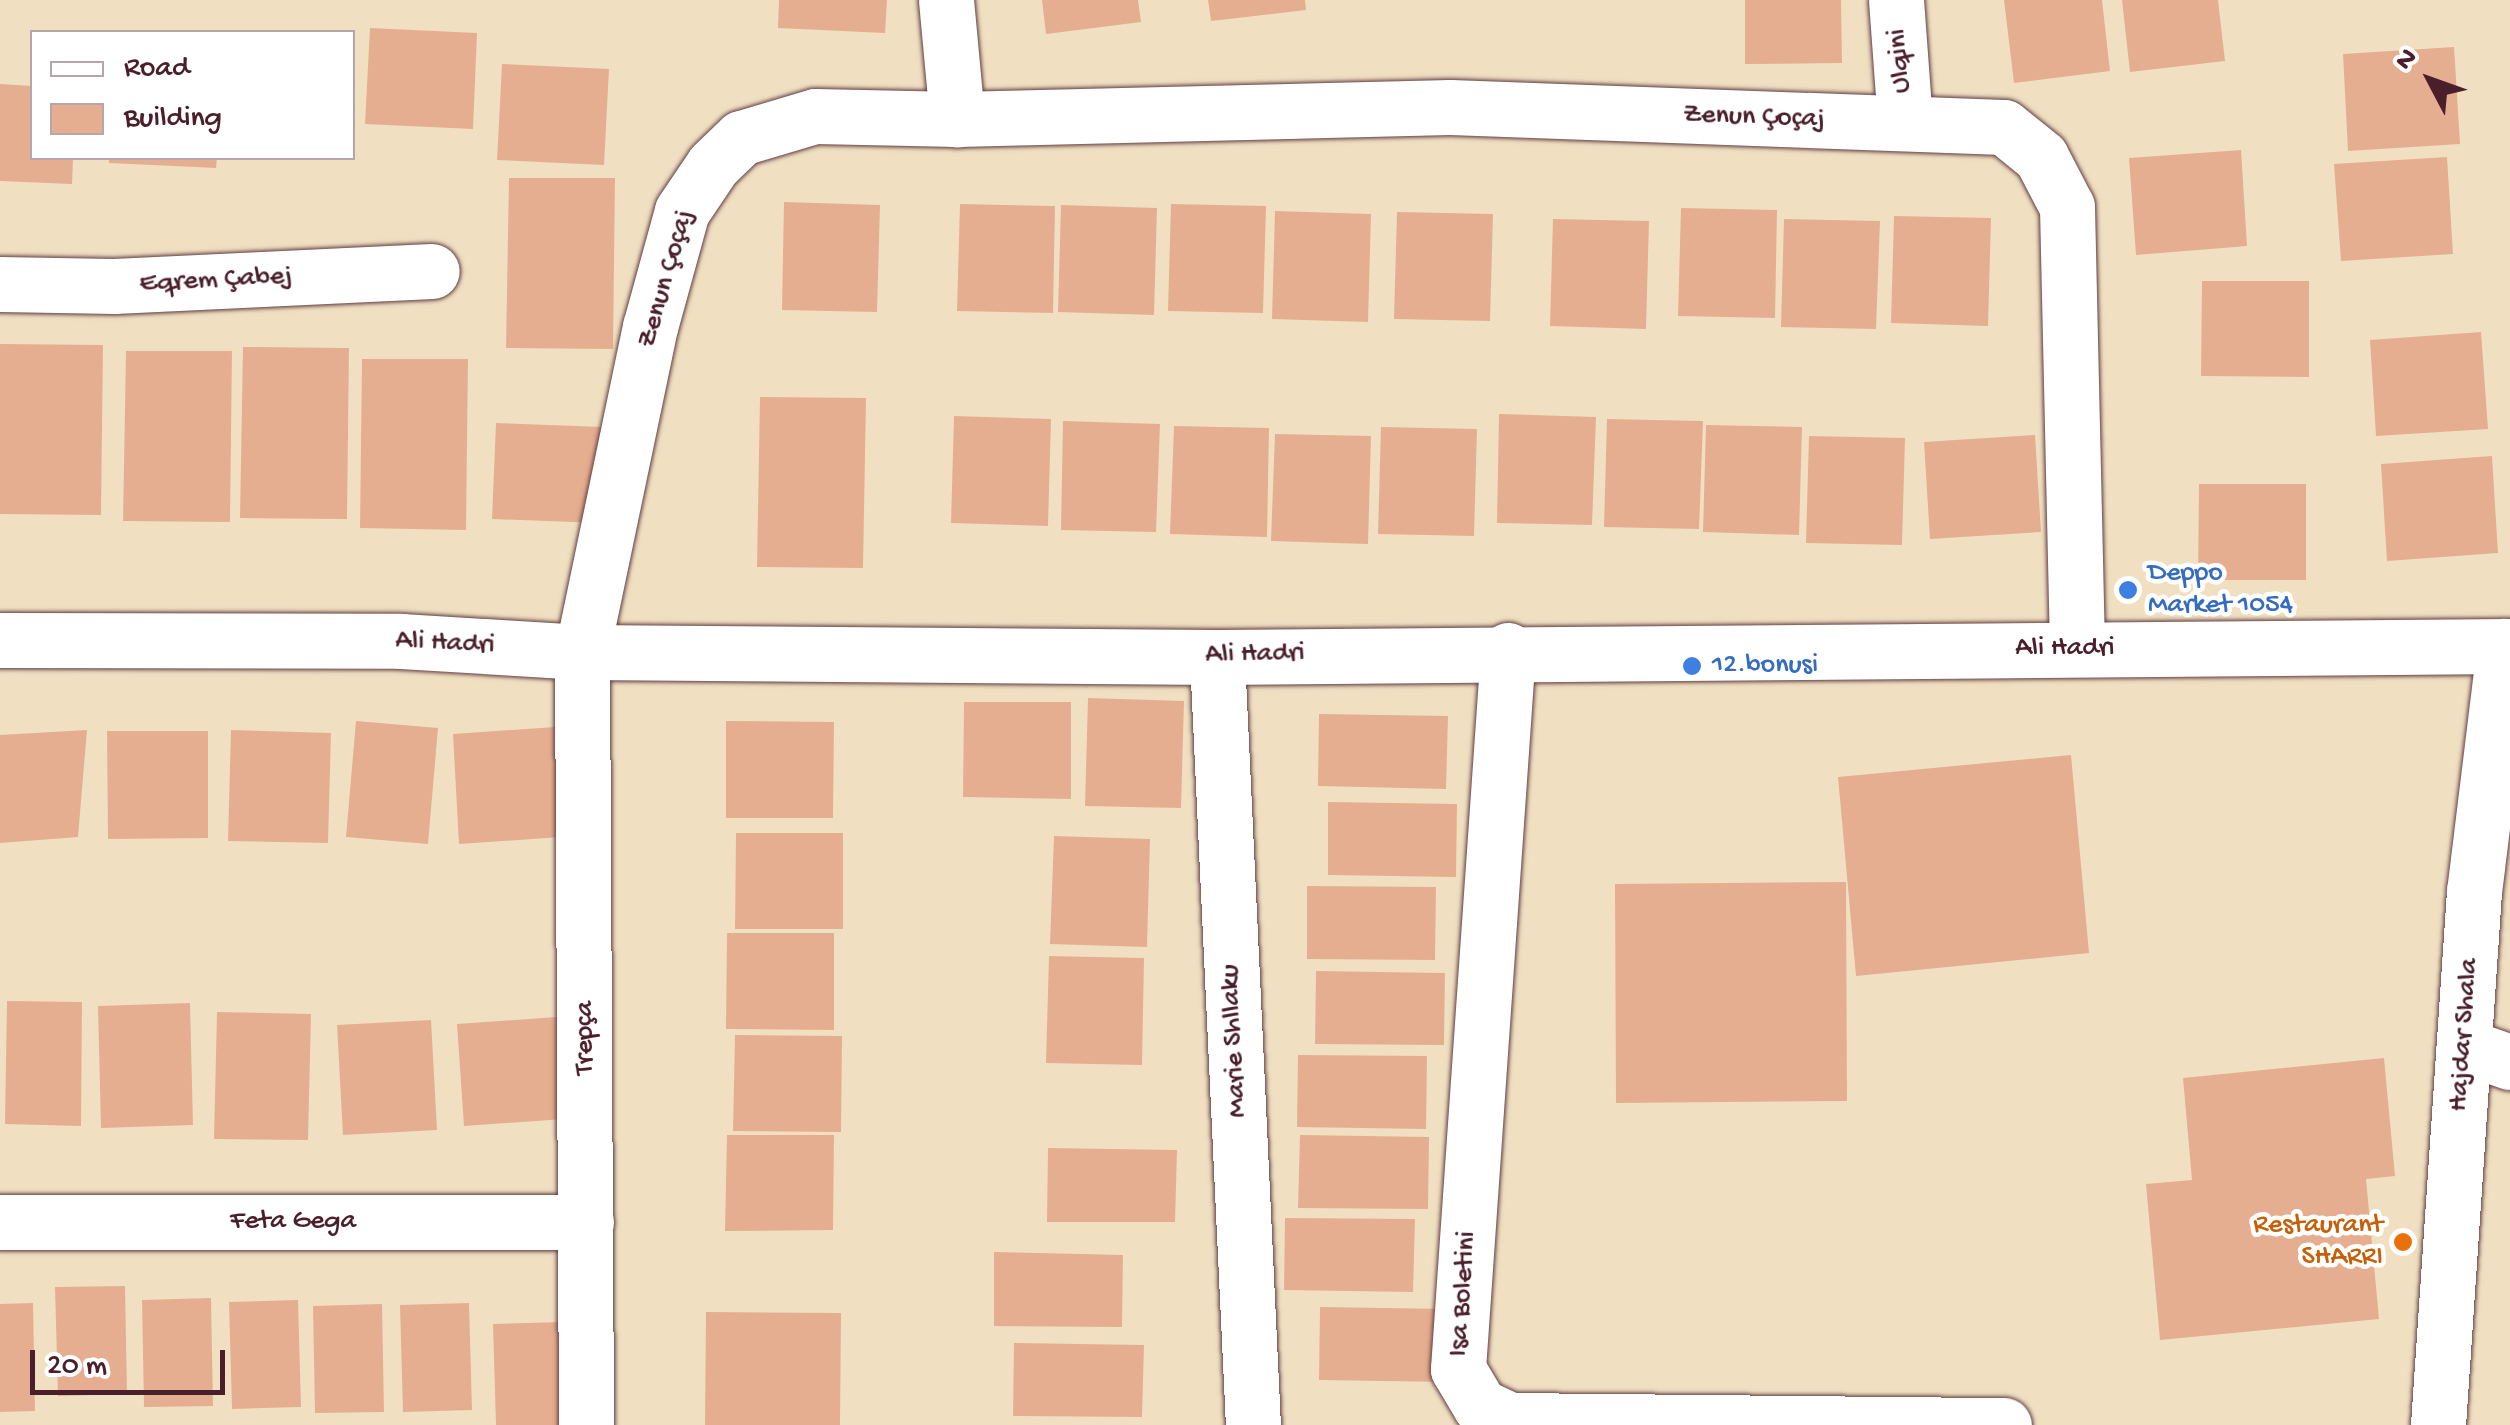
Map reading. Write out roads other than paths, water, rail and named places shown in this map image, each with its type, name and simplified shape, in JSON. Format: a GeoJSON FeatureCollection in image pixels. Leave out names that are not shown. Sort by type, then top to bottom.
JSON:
{"type":"FeatureCollection","features":[{"type":"Feature","properties":{"kind":"street"},"geometry":{"type":"LineString","coordinates":[[946,0],[957,119]]}},
{"type":"Feature","properties":{"kind":"street","name":"Ulqini"},"geometry":{"type":"LineString","coordinates":[[1896,0],[1906,122]]}},
{"type":"Feature","properties":{"kind":"street","name":"Zenun Çoçaj"},"geometry":{"type":"LineString","coordinates":[[582,652],[650,327],[682,212],[713,164],[741,138],[815,116],[957,119],[1450,107],[2004,127],[2042,157],[2067,207],[2077,648]]}},
{"type":"Feature","properties":{"kind":"street","name":"Eqrem Çabej"},"geometry":{"type":"LineString","coordinates":[[0,284],[114,286],[432,271]]}},
{"type":"Feature","properties":{"kind":"street","name":"Ali Hadri"},"geometry":{"type":"LineString","coordinates":[[0,640],[401,640],[582,652],[1217,657],[1508,650],[2507,646]]}},
{"type":"Feature","properties":{"kind":"street","name":"Hajdar Shala"},"geometry":{"type":"LineString","coordinates":[[2438,1425],[2487,1054],[2507,646]]}},
{"type":"Feature","properties":{"kind":"street","name":"Isa Boletini"},"geometry":{"type":"LineString","coordinates":[[1508,650],[1458,1369],[1480,1406],[1510,1420],[2004,1425]]}},
{"type":"Feature","properties":{"kind":"street","name":"Trepça"},"geometry":{"type":"LineString","coordinates":[[582,652],[586,1425]]}},
{"type":"Feature","properties":{"kind":"street","name":"Marie Shllaku"},"geometry":{"type":"LineString","coordinates":[[1217,657],[1253,1425]]}},
{"type":"Feature","properties":{"kind":"street","name":"Feta Gega"},"geometry":{"type":"LineString","coordinates":[[0,1222],[586,1222]]}},
{"type":"Feature","properties":{"kind":"place","name":"Deppo Market 1054"},"geometry":{"type":"Point","coordinates":[2128,590]}},
{"type":"Feature","properties":{"kind":"place","name":"12.bonusi"},"geometry":{"type":"Point","coordinates":[1692,666]}},
{"type":"Feature","properties":{"kind":"place","name":"Restaurant SHARRI"},"geometry":{"type":"Point","coordinates":[2403,1242]}}]}
